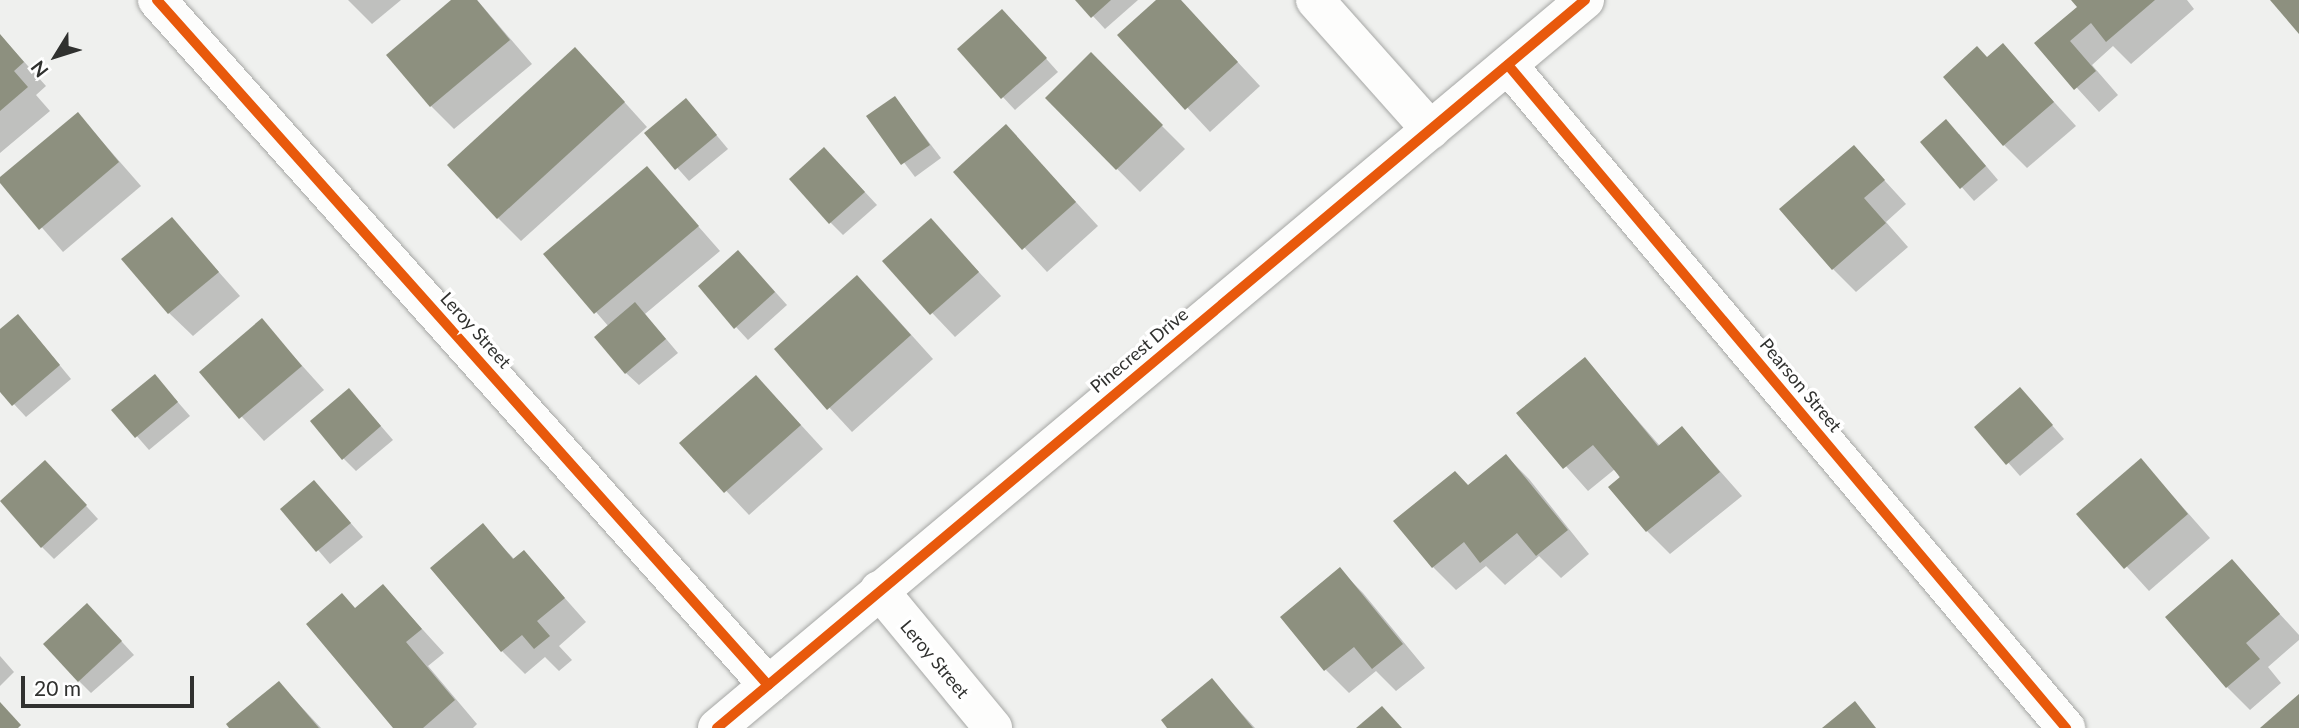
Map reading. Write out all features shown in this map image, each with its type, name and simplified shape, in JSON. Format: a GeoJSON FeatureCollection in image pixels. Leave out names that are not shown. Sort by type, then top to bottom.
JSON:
{"type":"FeatureCollection","features":[{"type":"Feature","properties":{"kind":"street","name":"Leroy Street"},"geometry":{"type":"LineString","coordinates":[[157,0],[768,685]]}},
{"type":"Feature","properties":{"kind":"street"},"geometry":{"type":"LineString","coordinates":[[1315,0],[1431,130]]}},
{"type":"Feature","properties":{"kind":"street","name":"Pinecrest Drive"},"geometry":{"type":"LineString","coordinates":[[717,728],[878,590],[1585,0]]}},
{"type":"Feature","properties":{"kind":"street","name":"Pearson Street"},"geometry":{"type":"LineString","coordinates":[[1508,65],[2066,728]]}},
{"type":"Feature","properties":{"kind":"street","name":"Leroy Street"},"geometry":{"type":"LineString","coordinates":[[878,590],[993,728]]}},
{"type":"Feature","properties":{"kind":"building"},"geometry":{"type":"Polygon","coordinates":[[[451,0],[477,0],[510,40],[430,107],[386,55],[451,0]]]}},
{"type":"Feature","properties":{"kind":"building"},"geometry":{"type":"Polygon","coordinates":[[[1075,0],[1111,0],[1091,18],[1075,0]]]}},
{"type":"Feature","properties":{"kind":"building"},"geometry":{"type":"Polygon","coordinates":[[[1156,0],[1181,0],[1238,62],[1185,110],[1117,35],[1156,0]]]}},
{"type":"Feature","properties":{"kind":"building"},"geometry":{"type":"Polygon","coordinates":[[[2071,0],[2155,0],[2106,42],[2091,23],[2070,41],[2096,71],[2074,90],[2034,43],[2077,7],[2071,0]]]}},
{"type":"Feature","properties":{"kind":"building"},"geometry":{"type":"Polygon","coordinates":[[[2270,0],[2299,0],[2299,34],[2270,0]]]}},
{"type":"Feature","properties":{"kind":"building"},"geometry":{"type":"Polygon","coordinates":[[[1002,9],[1047,58],[1001,99],[957,49],[1002,9]]]}},
{"type":"Feature","properties":{"kind":"building"},"geometry":{"type":"Polygon","coordinates":[[[0,34],[24,62],[14,71],[28,87],[0,111],[0,34]]]}},
{"type":"Feature","properties":{"kind":"building"},"geometry":{"type":"Polygon","coordinates":[[[2003,43],[2054,102],[2003,146],[1943,77],[1977,46],[1987,57],[2003,43]]]}},
{"type":"Feature","properties":{"kind":"building"},"geometry":{"type":"Polygon","coordinates":[[[575,47],[625,102],[497,219],[447,165],[575,47]]]}},
{"type":"Feature","properties":{"kind":"building"},"geometry":{"type":"Polygon","coordinates":[[[1091,52],[1163,125],[1116,170],[1045,98],[1091,52]]]}},
{"type":"Feature","properties":{"kind":"building"},"geometry":{"type":"Polygon","coordinates":[[[895,96],[930,145],[901,165],[866,116],[895,96]]]}},
{"type":"Feature","properties":{"kind":"building"},"geometry":{"type":"Polygon","coordinates":[[[686,98],[717,135],[675,170],[644,133],[686,98]]]}},
{"type":"Feature","properties":{"kind":"building"},"geometry":{"type":"Polygon","coordinates":[[[78,112],[119,162],[39,230],[0,183],[0,177],[78,112]]]}},
{"type":"Feature","properties":{"kind":"building"},"geometry":{"type":"Polygon","coordinates":[[[1946,119],[1986,166],[1960,189],[1920,142],[1946,119]]]}},
{"type":"Feature","properties":{"kind":"building"},"geometry":{"type":"Polygon","coordinates":[[[1006,124],[1076,202],[1022,250],[953,172],[1006,124]]]}},
{"type":"Feature","properties":{"kind":"building"},"geometry":{"type":"Polygon","coordinates":[[[1854,145],[1885,180],[1864,198],[1886,223],[1832,270],[1779,209],[1854,145]]]}},
{"type":"Feature","properties":{"kind":"building"},"geometry":{"type":"Polygon","coordinates":[[[824,147],[865,192],[829,224],[789,179],[824,147]]]}},
{"type":"Feature","properties":{"kind":"building"},"geometry":{"type":"Polygon","coordinates":[[[647,166],[699,226],[594,314],[543,254],[647,166]]]}},
{"type":"Feature","properties":{"kind":"building"},"geometry":{"type":"Polygon","coordinates":[[[172,217],[219,272],[168,314],[121,259],[172,217]]]}},
{"type":"Feature","properties":{"kind":"building"},"geometry":{"type":"Polygon","coordinates":[[[931,218],[979,272],[930,315],[882,261],[931,218]]]}},
{"type":"Feature","properties":{"kind":"building"},"geometry":{"type":"Polygon","coordinates":[[[738,250],[775,292],[734,329],[698,286],[738,250]]]}},
{"type":"Feature","properties":{"kind":"building"},"geometry":{"type":"Polygon","coordinates":[[[857,275],[911,335],[827,410],[774,349],[857,275]]]}},
{"type":"Feature","properties":{"kind":"building"},"geometry":{"type":"Polygon","coordinates":[[[635,302],[666,339],[625,374],[594,337],[635,302]]]}},
{"type":"Feature","properties":{"kind":"building"},"geometry":{"type":"Polygon","coordinates":[[[18,314],[60,365],[12,406],[0,392],[0,329],[18,314]]]}},
{"type":"Feature","properties":{"kind":"building"},"geometry":{"type":"Polygon","coordinates":[[[262,318],[302,366],[239,419],[199,372],[262,318]]]}},
{"type":"Feature","properties":{"kind":"building"},"geometry":{"type":"Polygon","coordinates":[[[1585,357],[1658,446],[1682,426],[1720,472],[1646,532],[1608,487],[1620,477],[1593,445],[1563,469],[1516,413],[1585,357]]]}},
{"type":"Feature","properties":{"kind":"building"},"geometry":{"type":"Polygon","coordinates":[[[155,374],[178,402],[135,438],[111,410],[155,374]]]}},
{"type":"Feature","properties":{"kind":"building"},"geometry":{"type":"Polygon","coordinates":[[[756,375],[801,425],[724,493],[679,443],[756,375]]]}},
{"type":"Feature","properties":{"kind":"building"},"geometry":{"type":"Polygon","coordinates":[[[2020,387],[2053,425],[2006,465],[1974,427],[2020,387]]]}},
{"type":"Feature","properties":{"kind":"building"},"geometry":{"type":"Polygon","coordinates":[[[349,388],[381,426],[342,460],[310,421],[349,388]]]}},
{"type":"Feature","properties":{"kind":"building"},"geometry":{"type":"Polygon","coordinates":[[[1506,454],[1568,530],[1536,556],[1517,533],[1480,563],[1464,542],[1432,568],[1393,521],[1455,471],[1468,485],[1506,454]]]}},
{"type":"Feature","properties":{"kind":"building"},"geometry":{"type":"Polygon","coordinates":[[[2141,458],[2188,514],[2124,569],[2076,514],[2141,458]]]}},
{"type":"Feature","properties":{"kind":"building"},"geometry":{"type":"Polygon","coordinates":[[[45,460],[87,505],[41,548],[0,501],[45,460]]]}},
{"type":"Feature","properties":{"kind":"building"},"geometry":{"type":"Polygon","coordinates":[[[314,480],[351,523],[316,552],[280,509],[314,480]]]}},
{"type":"Feature","properties":{"kind":"building"},"geometry":{"type":"Polygon","coordinates":[[[483,523],[513,559],[524,550],[565,598],[537,621],[550,636],[534,649],[522,635],[501,652],[430,568],[483,523]]]}},
{"type":"Feature","properties":{"kind":"building"},"geometry":{"type":"Polygon","coordinates":[[[2232,559],[2280,614],[2246,643],[2260,659],[2226,688],[2165,617],[2232,559]]]}},
{"type":"Feature","properties":{"kind":"building"},"geometry":{"type":"Polygon","coordinates":[[[1340,567],[1403,644],[1372,669],[1354,647],[1324,671],[1280,617],[1340,567]]]}},
{"type":"Feature","properties":{"kind":"building"},"geometry":{"type":"Polygon","coordinates":[[[383,584],[422,629],[406,642],[455,700],[423,728],[393,728],[306,624],[342,593],[355,608],[383,584]]]}},
{"type":"Feature","properties":{"kind":"building"},"geometry":{"type":"Polygon","coordinates":[[[87,603],[122,641],[78,682],[43,644],[87,603]]]}},
{"type":"Feature","properties":{"kind":"building"},"geometry":{"type":"Polygon","coordinates":[[[1212,678],[1253,728],[1167,728],[1161,720],[1212,678]]]}},
{"type":"Feature","properties":{"kind":"building"},"geometry":{"type":"Polygon","coordinates":[[[279,681],[319,728],[229,728],[226,724],[279,681]]]}},
{"type":"Feature","properties":{"kind":"building"},"geometry":{"type":"Polygon","coordinates":[[[2299,694],[2299,728],[2260,728],[2299,694]]]}},
{"type":"Feature","properties":{"kind":"building"},"geometry":{"type":"Polygon","coordinates":[[[1855,701],[1876,728],[1822,728],[1855,701]]]}},
{"type":"Feature","properties":{"kind":"building"},"geometry":{"type":"Polygon","coordinates":[[[0,702],[21,725],[18,728],[0,728],[0,702]]]}},
{"type":"Feature","properties":{"kind":"building"},"geometry":{"type":"Polygon","coordinates":[[[1382,706],[1402,728],[1356,728],[1382,706]]]}},
{"type":"Feature","properties":{"kind":"cycle path"},"geometry":{"type":"LineString","coordinates":[[157,0],[768,685]]}},
{"type":"Feature","properties":{"kind":"cycle path"},"geometry":{"type":"LineString","coordinates":[[717,728],[1585,0]]}},
{"type":"Feature","properties":{"kind":"cycle path"},"geometry":{"type":"LineString","coordinates":[[1508,65],[2066,728]]}}]}
